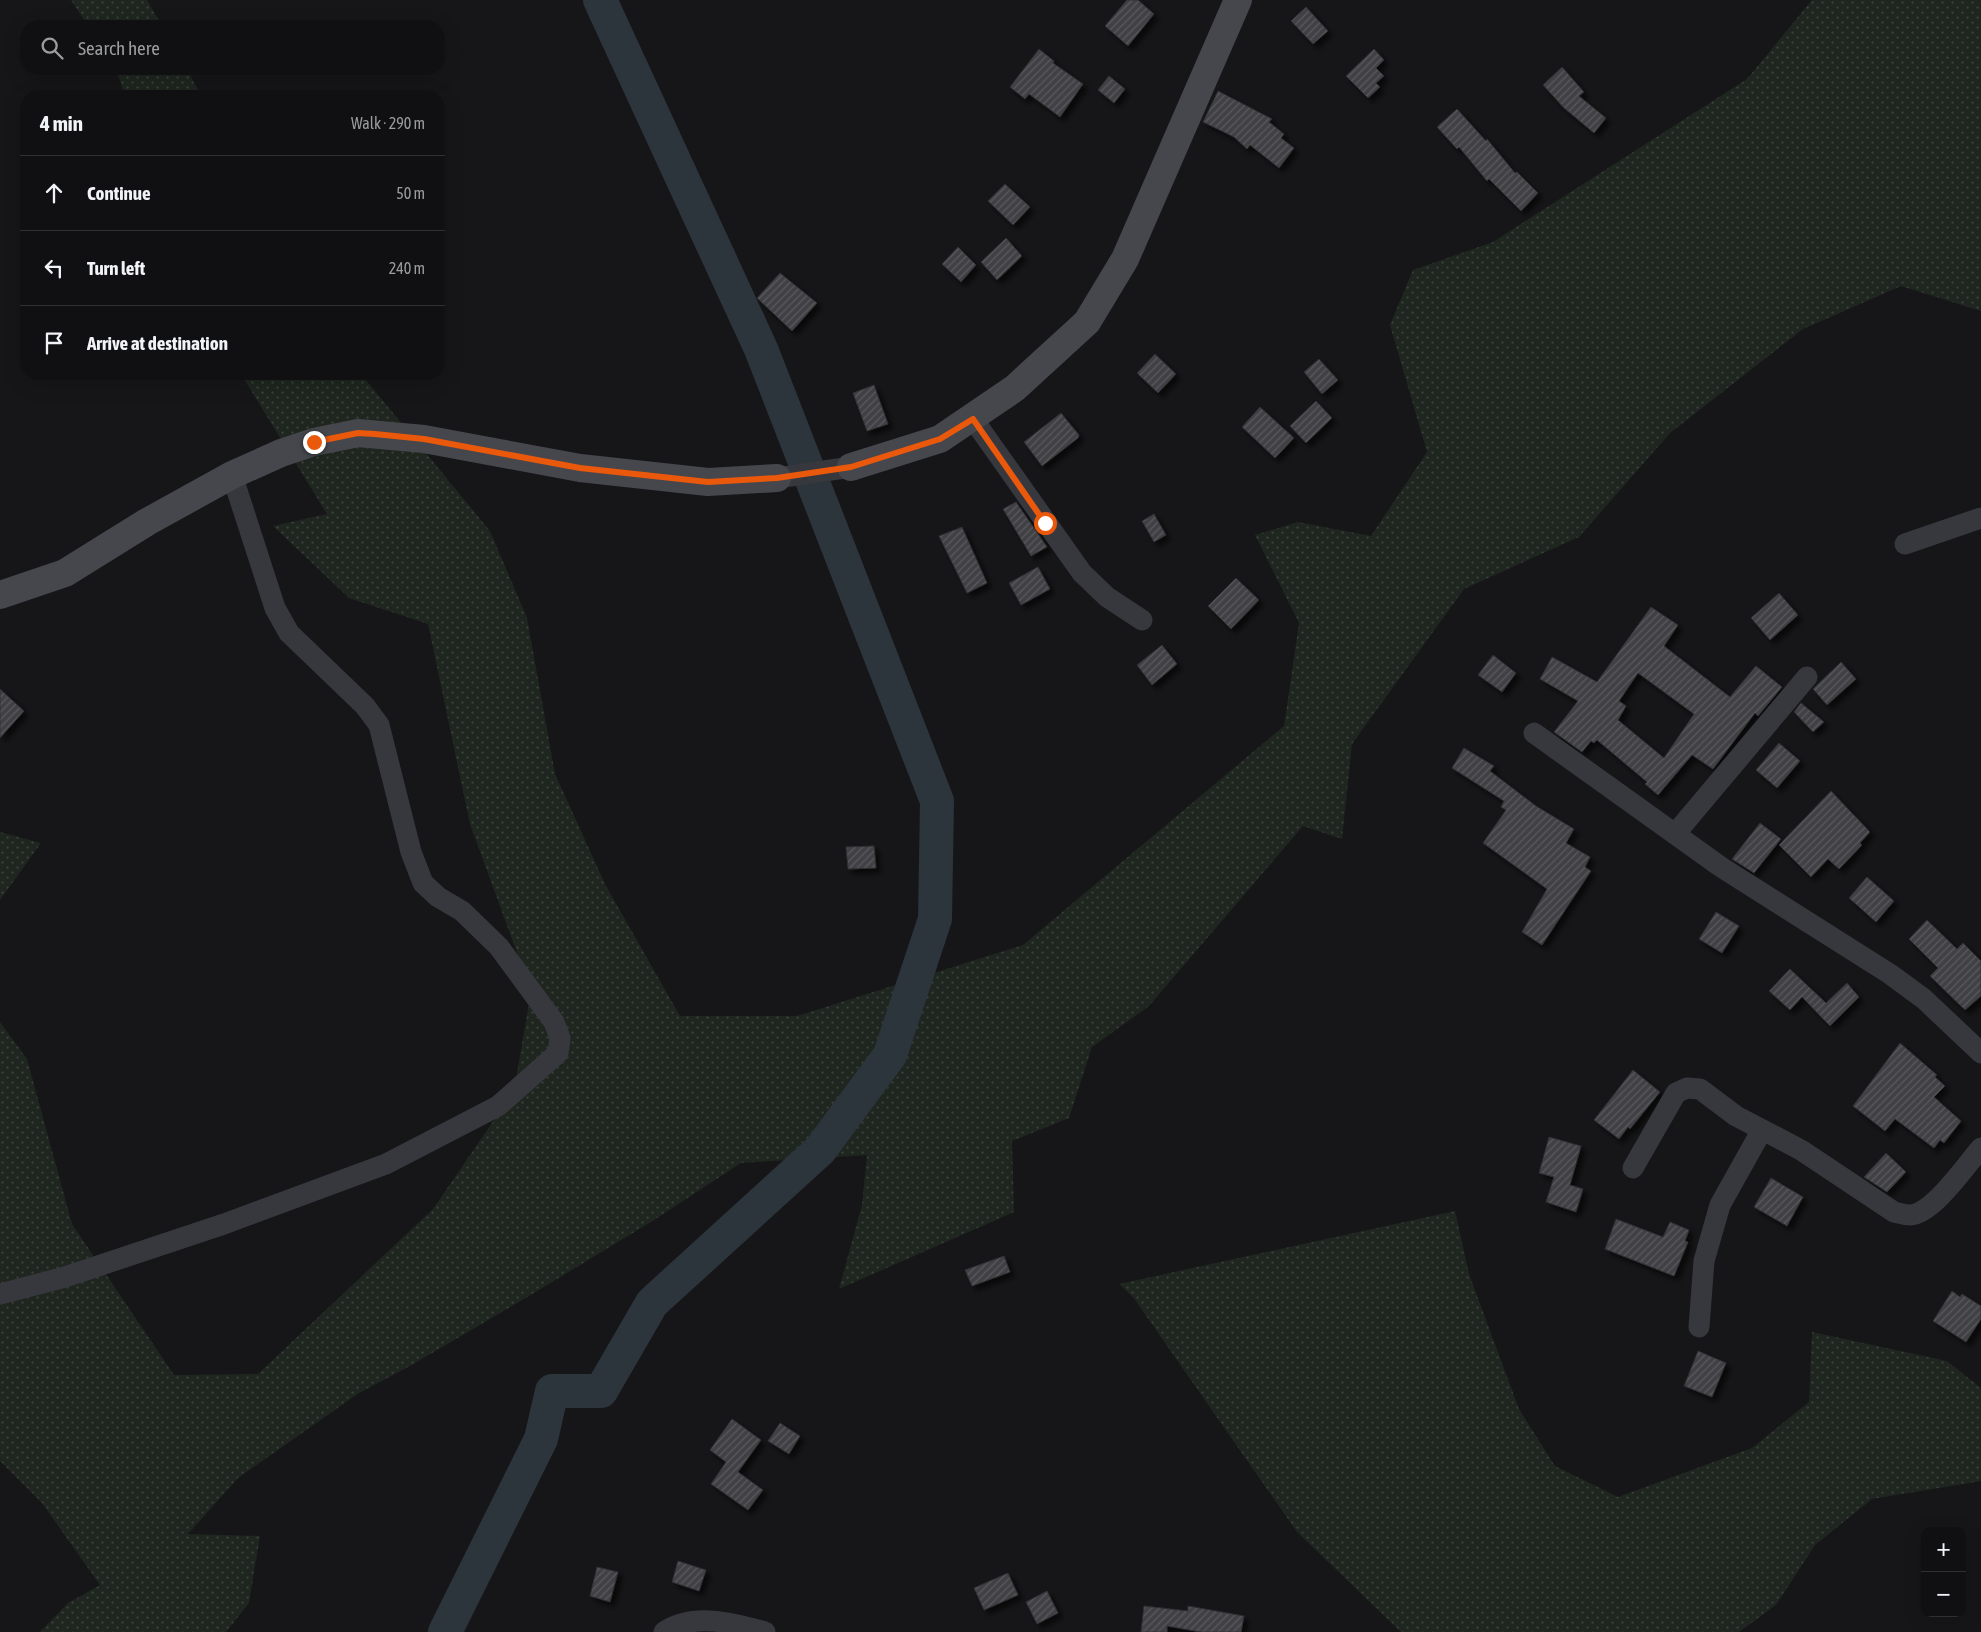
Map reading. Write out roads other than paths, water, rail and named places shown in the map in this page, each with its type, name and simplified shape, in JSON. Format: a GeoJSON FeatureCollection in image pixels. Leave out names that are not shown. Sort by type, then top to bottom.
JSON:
{"type":"FeatureCollection","features":[{"type":"Feature","properties":{"kind":"street"},"geometry":{"type":"LineString","coordinates":[[0,595],[65,573],[147,522],[232,475],[281,453],[314,442],[358,433],[424,439],[580,468],[708,482],[777,478],[851,467],[940,439],[973,419],[1015,388],[1087,322],[1125,259],[1238,0]]}},
{"type":"Feature","properties":{"kind":"street"},"geometry":{"type":"LineString","coordinates":[[973,419],[1082,573],[1107,597],[1142,620]]}},
{"type":"Feature","properties":{"kind":"street"},"geometry":{"type":"LineString","coordinates":[[0,1294],[65,1277],[224,1224],[386,1164],[498,1106],[558,1053],[560,1038],[554,1022],[499,947],[462,911],[438,897],[423,883],[411,852],[379,725],[365,706],[289,633],[275,608],[232,475]]}},
{"type":"Feature","properties":{"kind":"street"},"geometry":{"type":"LineString","coordinates":[[1905,544],[1981,518]]}},
{"type":"Feature","properties":{"kind":"street"},"geometry":{"type":"LineString","coordinates":[[1675,834],[1807,677]]}},
{"type":"Feature","properties":{"kind":"street"},"geometry":{"type":"LineString","coordinates":[[1534,733],[1675,834],[1809,924],[1890,974],[1924,999],[1981,1053]]}},
{"type":"Feature","properties":{"kind":"street"},"geometry":{"type":"LineString","coordinates":[[1633,1168],[1676,1093],[1687,1088],[1700,1089],[1736,1116],[1801,1150],[1894,1212],[1910,1215],[1921,1211],[1936,1200],[1981,1148]]}},
{"type":"Feature","properties":{"kind":"street"},"geometry":{"type":"LineString","coordinates":[[1699,1327],[1704,1261],[1720,1205],[1762,1130]]}},
{"type":"Feature","properties":{"kind":"street"},"geometry":{"type":"LineString","coordinates":[[664,1632],[672,1627],[701,1621],[727,1622],[764,1632]]}},
{"type":"Feature","properties":{"kind":"waterway"},"geometry":{"type":"LineString","coordinates":[[445,1632],[541,1439],[552,1391],[601,1391],[652,1303],[820,1150],[890,1055],[935,919],[937,801],[761,349],[600,0]]}}]}
